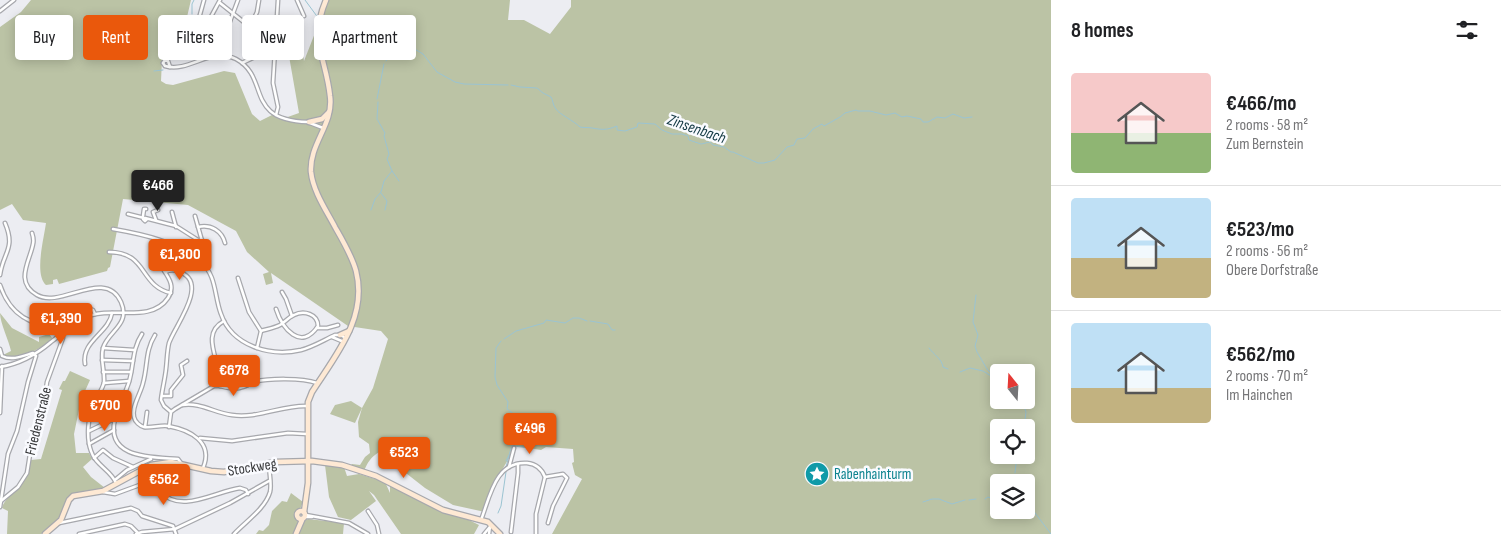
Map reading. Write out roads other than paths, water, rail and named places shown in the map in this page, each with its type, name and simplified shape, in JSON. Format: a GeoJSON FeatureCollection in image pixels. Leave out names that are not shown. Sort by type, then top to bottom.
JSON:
{"type":"FeatureCollection","features":[{"type":"Feature","properties":{"kind":"street"},"geometry":{"type":"LineString","coordinates":[[0,11],[14,0]]}},
{"type":"Feature","properties":{"kind":"street"},"geometry":{"type":"LineString","coordinates":[[200,15],[204,0]]}},
{"type":"Feature","properties":{"kind":"street"},"geometry":{"type":"LineString","coordinates":[[233,14],[238,0]]}},
{"type":"Feature","properties":{"kind":"street"},"geometry":{"type":"LineString","coordinates":[[256,15],[259,0]]}},
{"type":"Feature","properties":{"kind":"street"},"geometry":{"type":"LineString","coordinates":[[277,15],[278,0]]}},
{"type":"Feature","properties":{"kind":"street"},"geometry":{"type":"LineString","coordinates":[[297,0],[304,15]]}},
{"type":"Feature","properties":{"kind":"street"},"geometry":{"type":"LineString","coordinates":[[212,15],[220,1],[242,21]]}},
{"type":"Feature","properties":{"kind":"street"},"geometry":{"type":"LineString","coordinates":[[297,533],[306,501],[307,406],[309,398],[345,340],[358,304],[358,282],[353,262],[318,195],[312,178],[312,154],[330,111],[330,96],[321,56],[318,28],[325,2]]}},
{"type":"Feature","properties":{"kind":"street"},"geometry":{"type":"LineString","coordinates":[[232,58],[242,63],[251,75],[266,107],[276,115],[286,119],[319,123],[324,129]]}},
{"type":"Feature","properties":{"kind":"street"},"geometry":{"type":"LineString","coordinates":[[172,67],[186,66],[202,60]]}},
{"type":"Feature","properties":{"kind":"street"},"geometry":{"type":"LineString","coordinates":[[242,63],[248,60]]}},
{"type":"Feature","properties":{"kind":"street"},"geometry":{"type":"LineString","coordinates":[[274,60],[273,83],[278,107],[276,115]]}},
{"type":"Feature","properties":{"kind":"street"},"geometry":{"type":"LineString","coordinates":[[307,122],[322,119],[330,111]]}},
{"type":"Feature","properties":{"kind":"street"},"geometry":{"type":"LineString","coordinates":[[144,218],[144,210],[146,209]]}},
{"type":"Feature","properties":{"kind":"street"},"geometry":{"type":"LineString","coordinates":[[156,220],[153,212],[158,210]]}},
{"type":"Feature","properties":{"kind":"street"},"geometry":{"type":"LineString","coordinates":[[172,212],[176,227]]}},
{"type":"Feature","properties":{"kind":"street"},"geometry":{"type":"LineString","coordinates":[[128,214],[156,220],[176,227],[198,240],[202,240]]}},
{"type":"Feature","properties":{"kind":"street"},"geometry":{"type":"LineString","coordinates":[[195,216],[206,255],[202,262]]}},
{"type":"Feature","properties":{"kind":"street"},"geometry":{"type":"LineString","coordinates":[[0,275],[9,249],[10,240],[5,223]]}},
{"type":"Feature","properties":{"kind":"street"},"geometry":{"type":"LineString","coordinates":[[198,227],[208,226],[216,229],[225,243]]}},
{"type":"Feature","properties":{"kind":"street"},"geometry":{"type":"LineString","coordinates":[[113,229],[152,238],[181,249],[202,262],[212,277],[218,306],[224,322],[245,343],[276,352],[293,352],[309,348],[330,337],[350,330]]}},
{"type":"Feature","properties":{"kind":"street"},"geometry":{"type":"LineString","coordinates":[[32,233],[33,244],[26,264],[25,275],[28,285],[36,295],[43,298],[54,298],[101,287],[110,290],[121,302],[123,313],[120,325],[106,340],[103,348],[104,383],[95,400],[90,417],[89,444],[94,458],[112,475],[116,482],[134,467],[152,458]]}},
{"type":"Feature","properties":{"kind":"street"},"geometry":{"type":"LineString","coordinates":[[152,238],[156,244]]}},
{"type":"Feature","properties":{"kind":"street"},"geometry":{"type":"LineString","coordinates":[[0,413],[1,366],[35,354],[79,320],[95,314],[112,312],[133,314],[151,310],[165,302],[171,294],[172,284],[156,257],[154,249],[156,244],[160,242]]}},
{"type":"Feature","properties":{"kind":"street"},"geometry":{"type":"LineString","coordinates":[[109,252],[118,252],[132,257],[138,262],[154,285],[162,291],[171,294]]}},
{"type":"Feature","properties":{"kind":"street"},"geometry":{"type":"LineString","coordinates":[[165,272],[176,271],[183,274],[188,277],[192,287],[190,299],[169,344],[162,396],[164,406],[171,412]]}},
{"type":"Feature","properties":{"kind":"street"},"geometry":{"type":"LineString","coordinates":[[238,278],[249,312],[261,331],[257,348]]}},
{"type":"Feature","properties":{"kind":"street"},"geometry":{"type":"LineString","coordinates":[[0,285],[5,298],[19,315],[33,323],[48,323],[81,309],[88,308],[93,310],[95,314]]}},
{"type":"Feature","properties":{"kind":"street"},"geometry":{"type":"LineString","coordinates":[[282,292],[292,316]]}},
{"type":"Feature","properties":{"kind":"street"},"geometry":{"type":"LineString","coordinates":[[276,309],[282,324],[296,336],[308,335],[318,328],[338,325]]}},
{"type":"Feature","properties":{"kind":"street"},"geometry":{"type":"LineString","coordinates":[[85,364],[84,360],[90,343],[106,326],[112,312]]}},
{"type":"Feature","properties":{"kind":"street"},"geometry":{"type":"LineString","coordinates":[[261,331],[282,324],[292,316],[302,313],[310,314],[317,320],[318,328]]}},
{"type":"Feature","properties":{"kind":"street"},"geometry":{"type":"LineString","coordinates":[[220,386],[220,373],[212,346],[212,335],[215,327],[224,322]]}},
{"type":"Feature","properties":{"kind":"street","name":"Friedenstraße"},"geometry":{"type":"LineString","coordinates":[[1,501],[18,487],[27,473],[31,448],[42,416],[46,386],[63,338],[61,333]]}},
{"type":"Feature","properties":{"kind":"street"},"geometry":{"type":"LineString","coordinates":[[142,334],[134,350],[129,382],[116,418],[114,430],[116,441],[122,447],[140,455],[178,460],[181,465]]}},
{"type":"Feature","properties":{"kind":"street"},"geometry":{"type":"LineString","coordinates":[[156,335],[148,348],[143,384],[133,414],[138,423],[145,427],[169,427],[200,438],[232,441],[288,433],[307,434]]}},
{"type":"Feature","properties":{"kind":"street"},"geometry":{"type":"LineString","coordinates":[[340,335],[345,340]]}},
{"type":"Feature","properties":{"kind":"street"},"geometry":{"type":"LineString","coordinates":[[330,337],[345,340]]}},
{"type":"Feature","properties":{"kind":"street"},"geometry":{"type":"LineString","coordinates":[[0,348],[2,356],[6,358],[35,354]]}},
{"type":"Feature","properties":{"kind":"street"},"geometry":{"type":"LineString","coordinates":[[103,348],[134,350]]}},
{"type":"Feature","properties":{"kind":"street"},"geometry":{"type":"LineString","coordinates":[[0,507],[8,454],[20,421],[35,354]]}},
{"type":"Feature","properties":{"kind":"street"},"geometry":{"type":"LineString","coordinates":[[102,360],[133,361]]}},
{"type":"Feature","properties":{"kind":"street"},"geometry":{"type":"LineString","coordinates":[[162,396],[171,396],[171,390],[183,375],[181,365],[188,361]]}},
{"type":"Feature","properties":{"kind":"street"},"geometry":{"type":"LineString","coordinates":[[103,372],[131,372]]}},
{"type":"Feature","properties":{"kind":"street"},"geometry":{"type":"LineString","coordinates":[[169,427],[171,412],[210,388],[280,380],[306,380],[318,383]]}},
{"type":"Feature","properties":{"kind":"street"},"geometry":{"type":"LineString","coordinates":[[104,383],[129,382]]}},
{"type":"Feature","properties":{"kind":"street"},"geometry":{"type":"LineString","coordinates":[[95,400],[117,393],[125,393]]}},
{"type":"Feature","properties":{"kind":"street"},"geometry":{"type":"LineString","coordinates":[[182,405],[196,404],[232,415],[253,414],[292,406],[307,406]]}},
{"type":"Feature","properties":{"kind":"street"},"geometry":{"type":"LineString","coordinates":[[90,417],[120,405]]}},
{"type":"Feature","properties":{"kind":"street"},"geometry":{"type":"LineString","coordinates":[[145,427],[147,412]]}},
{"type":"Feature","properties":{"kind":"street"},"geometry":{"type":"LineString","coordinates":[[89,431],[116,418]]}},
{"type":"Feature","properties":{"kind":"street"},"geometry":{"type":"LineString","coordinates":[[89,444],[114,430]]}},
{"type":"Feature","properties":{"kind":"street"},"geometry":{"type":"LineString","coordinates":[[200,438],[207,456],[203,470]]}},
{"type":"Feature","properties":{"kind":"street"},"geometry":{"type":"LineString","coordinates":[[509,467],[514,448]]}},
{"type":"Feature","properties":{"kind":"street"},"geometry":{"type":"LineString","coordinates":[[94,458],[103,450],[113,458],[134,467]]}},
{"type":"Feature","properties":{"kind":"street","name":"Stockweg"},"geometry":{"type":"LineString","coordinates":[[46,534],[59,523],[69,500],[73,496],[103,491],[116,482],[151,466],[171,462],[203,470],[224,472],[268,463],[307,462],[311,464],[319,463],[342,466],[391,483],[443,510],[480,519],[490,526]]}},
{"type":"Feature","properties":{"kind":"street"},"geometry":{"type":"LineString","coordinates":[[234,534],[261,507],[269,494],[268,463]]}},
{"type":"Feature","properties":{"kind":"street"},"geometry":{"type":"LineString","coordinates":[[511,532],[518,464]]}},
{"type":"Feature","properties":{"kind":"street"},"geometry":{"type":"LineString","coordinates":[[480,519],[495,481],[501,474],[509,467],[518,464],[536,465],[545,477],[536,514],[536,534]]}},
{"type":"Feature","properties":{"kind":"street"},"geometry":{"type":"LineString","coordinates":[[545,477],[563,474],[567,478],[553,506],[548,524]]}},
{"type":"Feature","properties":{"kind":"street"},"geometry":{"type":"LineString","coordinates":[[103,491],[103,493],[115,494],[156,479],[160,482],[160,491],[166,498],[188,502],[240,488],[246,490],[248,494]]}},
{"type":"Feature","properties":{"kind":"street"},"geometry":{"type":"LineString","coordinates":[[79,534],[121,524],[128,525],[137,534],[175,529],[269,482]]}},
{"type":"Feature","properties":{"kind":"street"},"geometry":{"type":"LineString","coordinates":[[59,523],[131,508],[138,511],[142,516],[173,526],[176,534]]}},
{"type":"Feature","properties":{"kind":"street"},"geometry":{"type":"LineString","coordinates":[[368,511],[377,525],[379,534]]}},
{"type":"Feature","properties":{"kind":"street"},"geometry":{"type":"LineString","coordinates":[[303,516],[350,523],[368,534]]}},
{"type":"Feature","properties":{"kind":"street"},"geometry":{"type":"LineString","coordinates":[[490,526],[501,533]]}},
{"type":"Feature","properties":{"kind":"street"},"geometry":{"type":"LineString","coordinates":[[484,534],[490,526]]}},
{"type":"Feature","properties":{"kind":"street"},"geometry":{"type":"LineString","coordinates":[[490,526],[490,534]]}},
{"type":"Feature","properties":{"kind":"waterway"},"geometry":{"type":"LineString","coordinates":[[192,14],[194,0]]}},
{"type":"Feature","properties":{"kind":"waterway","name":"Zinsenbach"},"geometry":{"type":"LineString","coordinates":[[305,0],[316,15]]}},
{"type":"Feature","properties":{"kind":"waterway","name":"Zinsenbach"},"geometry":{"type":"LineString","coordinates":[[416,50],[423,54],[437,72],[455,82],[508,85]]}},
{"type":"Feature","properties":{"kind":"waterway"},"geometry":{"type":"LineString","coordinates":[[377,99],[384,64]]}},
{"type":"Feature","properties":{"kind":"waterway"},"geometry":{"type":"LineString","coordinates":[[154,71],[163,70]]}},
{"type":"Feature","properties":{"kind":"waterway","name":"Zinsenbach"},"geometry":{"type":"LineString","coordinates":[[511,85],[537,88],[551,97],[558,111],[580,127],[605,129],[617,126],[617,130],[625,131],[637,127],[638,123],[655,124],[662,130],[672,134],[688,136],[689,140],[701,144],[710,142],[713,145],[724,147],[731,152],[758,163],[775,160],[787,147],[794,145],[797,139],[805,138],[813,129],[822,124],[824,126],[845,113],[856,110],[886,115],[895,113],[902,117],[907,116],[921,119],[923,122],[928,122],[937,117],[945,118],[953,114],[964,118],[972,117]]}},
{"type":"Feature","properties":{"kind":"waterway"},"geometry":{"type":"LineString","coordinates":[[378,102],[377,119],[385,133],[384,136],[389,154],[387,159],[399,181]]}},
{"type":"Feature","properties":{"kind":"waterway"},"geometry":{"type":"LineString","coordinates":[[371,210],[375,199],[381,192],[384,181],[392,171]]}},
{"type":"Feature","properties":{"kind":"waterway"},"geometry":{"type":"LineString","coordinates":[[381,193],[387,201],[385,210]]}},
{"type":"Feature","properties":{"kind":"waterway"},"geometry":{"type":"LineString","coordinates":[[976,295],[973,322],[978,335],[975,346],[990,372]]}},
{"type":"Feature","properties":{"kind":"waterway"},"geometry":{"type":"LineString","coordinates":[[504,339],[516,331],[544,323],[546,320],[565,323],[573,318],[579,318],[587,321]]}},
{"type":"Feature","properties":{"kind":"waterway"},"geometry":{"type":"LineString","coordinates":[[590,321],[608,324],[612,330],[615,330]]}},
{"type":"Feature","properties":{"kind":"waterway"},"geometry":{"type":"LineString","coordinates":[[501,341],[496,348],[495,377],[497,385],[508,402],[507,409],[515,416],[518,429],[513,439],[516,441],[511,448],[506,467]]}},
{"type":"Feature","properties":{"kind":"waterway"},"geometry":{"type":"LineString","coordinates":[[929,348],[939,359],[943,367],[948,369]]}},
{"type":"Feature","properties":{"kind":"waterway"},"geometry":{"type":"LineString","coordinates":[[960,372],[970,368],[983,371],[990,375]]}},
{"type":"Feature","properties":{"kind":"waterway"},"geometry":{"type":"LineString","coordinates":[[1025,409],[1025,419]]}},
{"type":"Feature","properties":{"kind":"waterway"},"geometry":{"type":"LineString","coordinates":[[512,446],[532,448]]}},
{"type":"Feature","properties":{"kind":"waterway"},"geometry":{"type":"LineString","coordinates":[[506,461],[509,455]]}},
{"type":"Feature","properties":{"kind":"waterway"},"geometry":{"type":"LineString","coordinates":[[1015,473],[1016,464]]}},
{"type":"Feature","properties":{"kind":"waterway"},"geometry":{"type":"LineString","coordinates":[[498,513],[501,506],[506,472]]}},
{"type":"Feature","properties":{"kind":"waterway"},"geometry":{"type":"LineString","coordinates":[[985,499],[990,498]]}},
{"type":"Feature","properties":{"kind":"waterway"},"geometry":{"type":"LineString","coordinates":[[923,502],[939,499],[952,504],[965,500]]}},
{"type":"Feature","properties":{"kind":"waterway"},"geometry":{"type":"LineString","coordinates":[[969,500],[976,499]]}},
{"type":"Feature","properties":{"kind":"waterway"},"geometry":{"type":"LineString","coordinates":[[1035,513],[1051,534]]}},
{"type":"Feature","properties":{"kind":"place","name":"Rabenhainturm"},"geometry":{"type":"Point","coordinates":[817,474]}}]}
